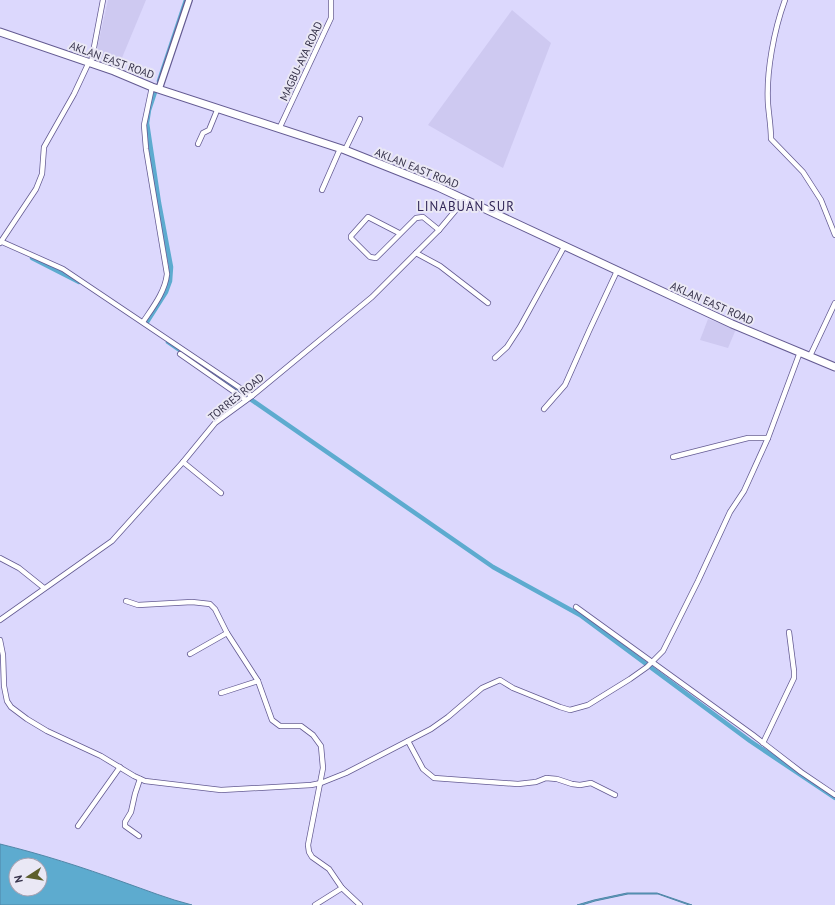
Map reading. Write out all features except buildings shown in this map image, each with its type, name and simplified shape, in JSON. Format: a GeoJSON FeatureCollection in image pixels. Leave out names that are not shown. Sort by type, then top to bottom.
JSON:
{"type":"FeatureCollection","features":[{"type":"Feature","properties":{"kind":"main road","name":"AKLAN EAST ROAD"},"geometry":{"type":"LineString","coordinates":[[0,32],[90,63],[156,88],[343,150],[463,198],[617,272],[732,324],[835,367]]}},
{"type":"Feature","properties":{"kind":"street"},"geometry":{"type":"LineString","coordinates":[[103,0],[90,63],[44,147],[42,174],[36,188],[0,242],[63,269],[143,322],[249,398]]}},
{"type":"Feature","properties":{"kind":"street"},"geometry":{"type":"LineString","coordinates":[[143,322],[163,291],[166,284],[167,274],[146,149],[144,125],[156,88],[189,0]]}},
{"type":"Feature","properties":{"kind":"street","name":"MAGBU-AYA ROAD"},"geometry":{"type":"LineString","coordinates":[[279,129],[331,18],[331,0]]}},
{"type":"Feature","properties":{"kind":"street"},"geometry":{"type":"LineString","coordinates":[[785,0],[774,38],[770,73],[768,103],[771,138],[803,172],[821,200],[835,235]]}},
{"type":"Feature","properties":{"kind":"street"},"geometry":{"type":"LineString","coordinates":[[198,144],[203,133],[209,130],[218,108]]}},
{"type":"Feature","properties":{"kind":"street"},"geometry":{"type":"LineString","coordinates":[[322,190],[360,119]]}},
{"type":"Feature","properties":{"kind":"street","name":"TORRES ROAD"},"geometry":{"type":"LineString","coordinates":[[0,620],[112,541],[183,462],[215,423],[249,398],[372,297],[439,230],[455,211],[463,198]]}},
{"type":"Feature","properties":{"kind":"street"},"geometry":{"type":"LineString","coordinates":[[399,233],[368,217],[350,238],[370,257],[376,258],[399,233],[416,218],[423,217],[439,230]]}},
{"type":"Feature","properties":{"kind":"street"},"geometry":{"type":"LineString","coordinates":[[495,358],[507,347],[520,327],[564,247]]}},
{"type":"Feature","properties":{"kind":"street"},"geometry":{"type":"LineString","coordinates":[[416,253],[440,266],[488,304]]}},
{"type":"Feature","properties":{"kind":"street"},"geometry":{"type":"LineString","coordinates":[[544,409],[565,385],[617,272]]}},
{"type":"Feature","properties":{"kind":"street"},"geometry":{"type":"LineString","coordinates":[[810,356],[835,303]]}},
{"type":"Feature","properties":{"kind":"street"},"geometry":{"type":"LineString","coordinates":[[0,640],[3,655],[4,686],[7,701],[11,707],[27,719],[82,746],[145,781],[221,790],[311,785],[321,783],[346,773],[431,729],[448,717],[482,688],[500,680],[513,688],[570,710],[588,705],[647,667],[663,651],[730,512],[744,491],[768,438],[800,352]]}},
{"type":"Feature","properties":{"kind":"street"},"geometry":{"type":"LineString","coordinates":[[180,354],[249,398]]}},
{"type":"Feature","properties":{"kind":"street"},"geometry":{"type":"LineString","coordinates":[[673,457],[748,438],[768,438]]}},
{"type":"Feature","properties":{"kind":"street"},"geometry":{"type":"LineString","coordinates":[[183,462],[221,493]]}},
{"type":"Feature","properties":{"kind":"street"},"geometry":{"type":"LineString","coordinates":[[0,558],[19,568],[44,588]]}},
{"type":"Feature","properties":{"kind":"street"},"geometry":{"type":"LineString","coordinates":[[126,601],[138,604],[192,602],[210,604],[215,609],[227,633],[258,681],[272,720],[280,726],[301,726],[313,735],[320,746],[323,768],[308,845],[309,852],[312,857],[329,869],[342,888],[360,905]]}},
{"type":"Feature","properties":{"kind":"street"},"geometry":{"type":"LineString","coordinates":[[576,607],[801,772],[835,795]]}},
{"type":"Feature","properties":{"kind":"street"},"geometry":{"type":"LineString","coordinates":[[763,743],[794,678],[789,632]]}},
{"type":"Feature","properties":{"kind":"street"},"geometry":{"type":"LineString","coordinates":[[190,654],[227,633]]}},
{"type":"Feature","properties":{"kind":"street"},"geometry":{"type":"LineString","coordinates":[[221,693],[258,681]]}},
{"type":"Feature","properties":{"kind":"street"},"geometry":{"type":"LineString","coordinates":[[408,741],[423,769],[434,778],[518,784],[536,782],[546,778],[557,779],[580,785],[591,783],[615,796]]}},
{"type":"Feature","properties":{"kind":"street"},"geometry":{"type":"LineString","coordinates":[[78,826],[120,767]]}},
{"type":"Feature","properties":{"kind":"street"},"geometry":{"type":"LineString","coordinates":[[139,836],[125,826],[125,822],[131,812],[134,794],[140,779]]}},
{"type":"Feature","properties":{"kind":"street"},"geometry":{"type":"LineString","coordinates":[[315,905],[342,888]]}},
{"type":"Feature","properties":{"kind":"shaded area"},"geometry":{"type":"Polygon","coordinates":[[[108,0],[146,0],[119,65],[95,57],[108,0]]]}},
{"type":"Feature","properties":{"kind":"shaded area"},"geometry":{"type":"Polygon","coordinates":[[[512,10],[551,43],[503,168],[428,125],[512,10]]]}},
{"type":"Feature","properties":{"kind":"shaded area"},"geometry":{"type":"Polygon","coordinates":[[[708,319],[736,329],[728,348],[700,340],[708,319]]]}},
{"type":"Feature","properties":{"kind":"water"},"geometry":{"type":"Polygon","coordinates":[[[0,844],[31,852],[62,861],[192,905],[0,905],[0,844]]]}},
{"type":"Feature","properties":{"kind":"water"},"geometry":{"type":"Polygon","coordinates":[[[627,893],[657,893],[692,905],[658,894],[628,894],[577,905],[627,893]]]}},
{"type":"Feature","properties":{"kind":"waterway"},"geometry":{"type":"LineString","coordinates":[[159,81],[186,0]]}},
{"type":"Feature","properties":{"kind":"waterway"},"geometry":{"type":"LineString","coordinates":[[147,322],[166,292],[170,281],[171,267],[159,203],[147,123],[149,110],[155,92]]}},
{"type":"Feature","properties":{"kind":"waterway"},"geometry":{"type":"LineString","coordinates":[[32,258],[79,282]]}},
{"type":"Feature","properties":{"kind":"waterway"},"geometry":{"type":"LineString","coordinates":[[168,342],[493,567],[580,615],[750,741],[835,798]]}},
{"type":"Feature","properties":{"kind":"district","name":"LINABUAN SUR"},"geometry":{"type":"Point","coordinates":[466,206]}}]}
